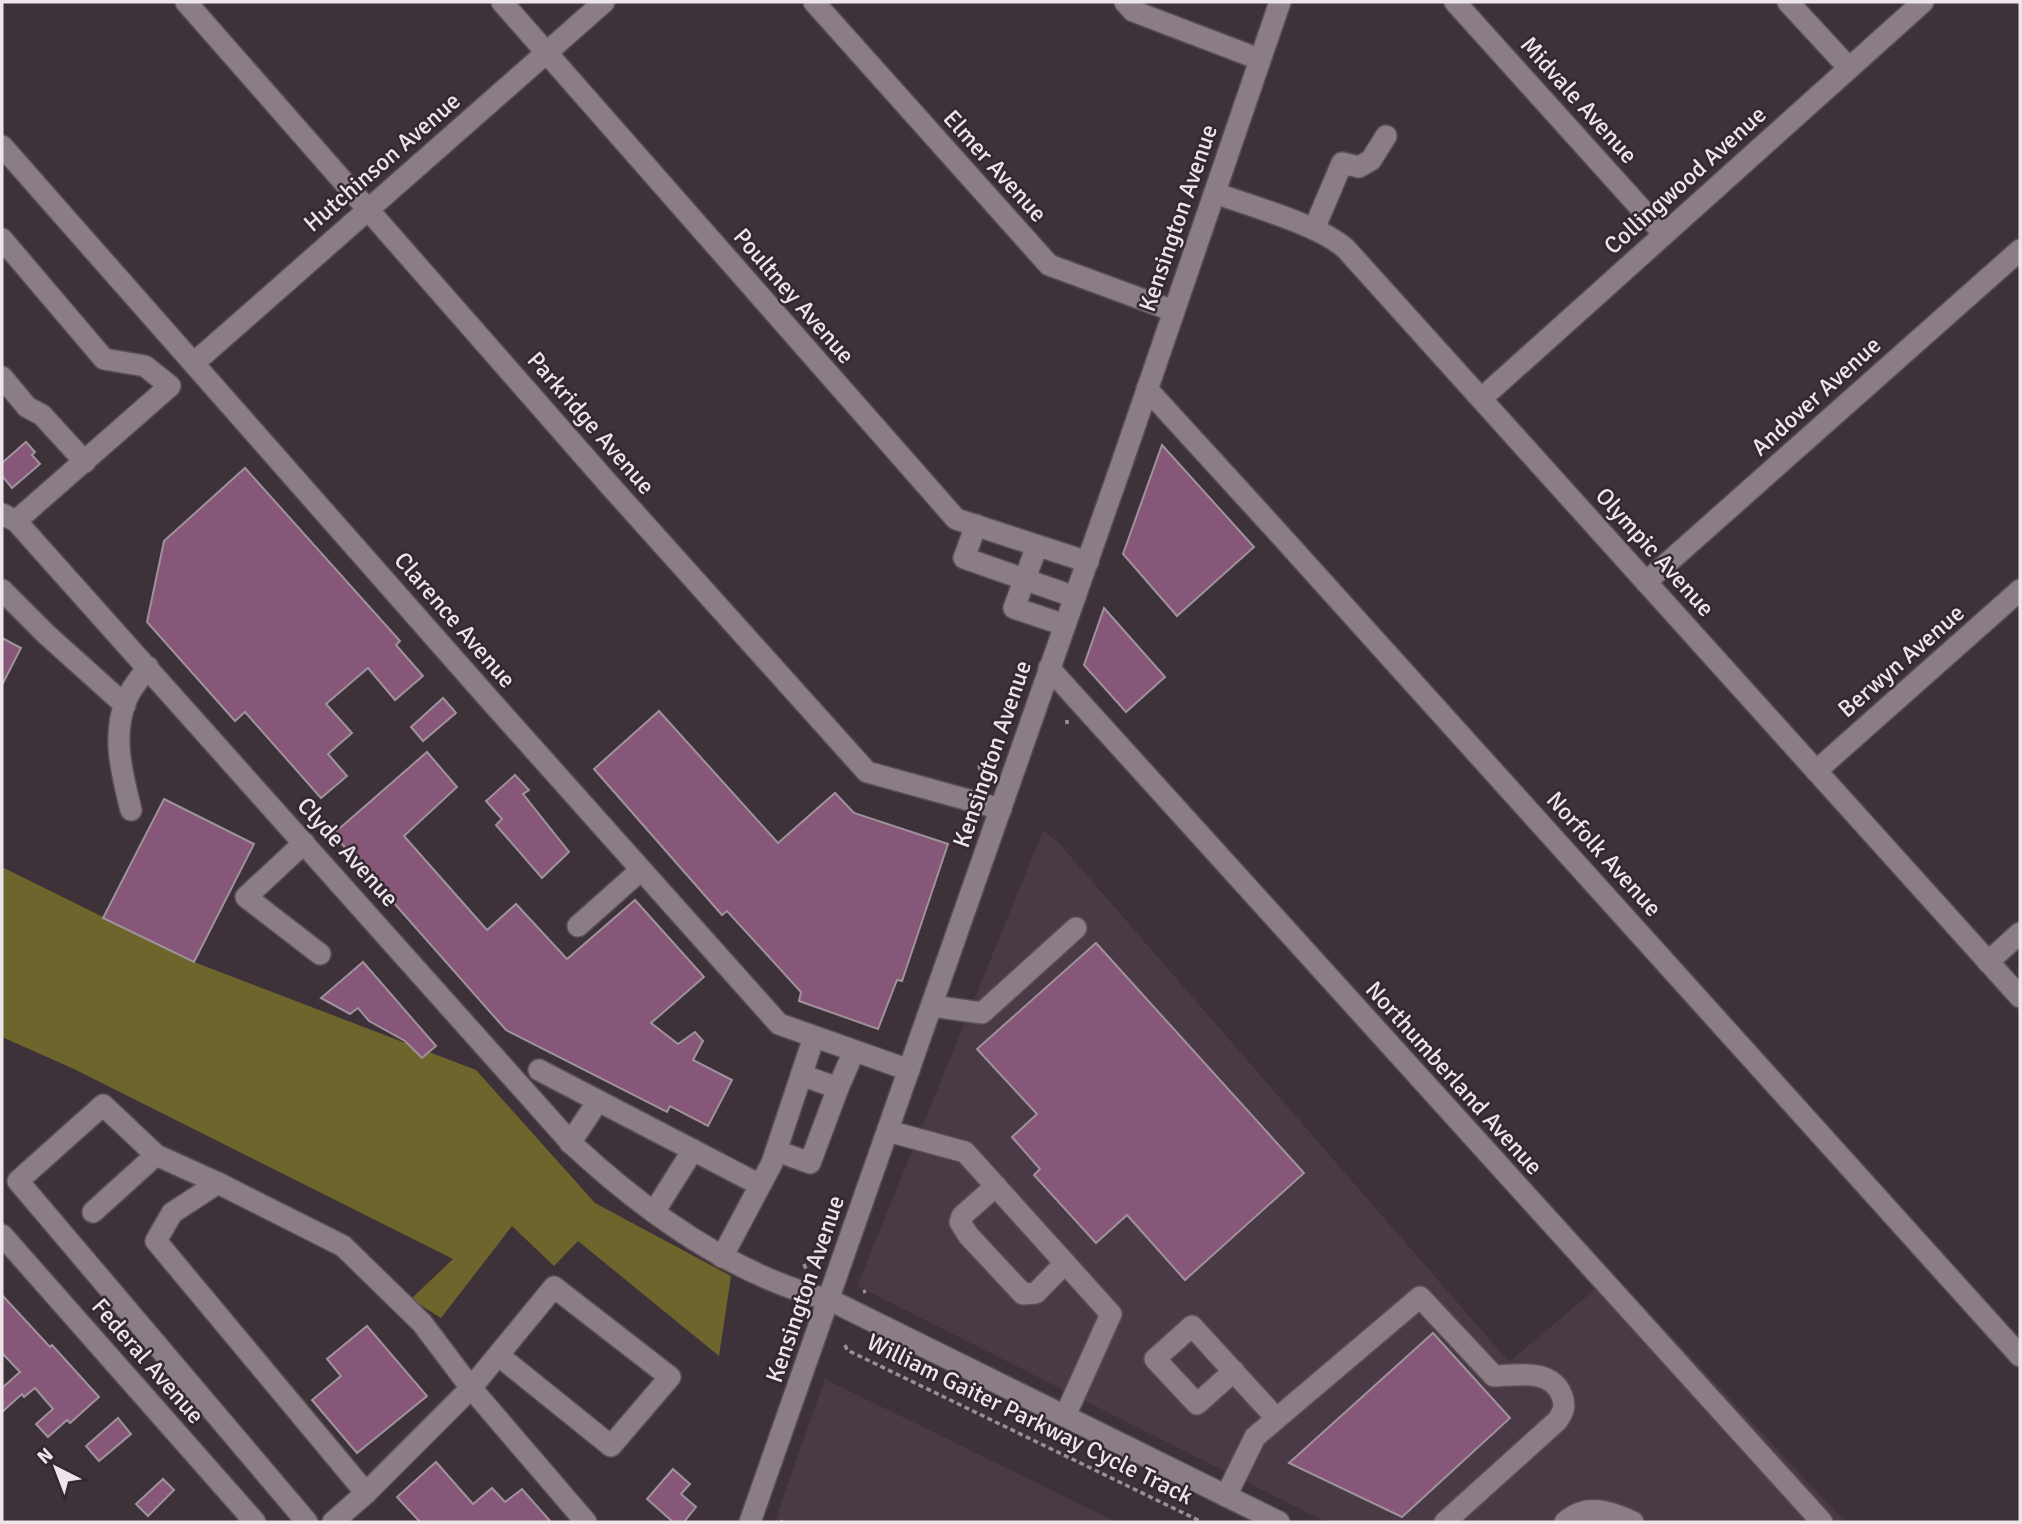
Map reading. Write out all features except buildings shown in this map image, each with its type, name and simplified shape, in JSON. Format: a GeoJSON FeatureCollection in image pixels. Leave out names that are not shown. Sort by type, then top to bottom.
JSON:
{"type":"FeatureCollection","features":[{"type":"Feature","properties":{"kind":"street","name":"Parkridge Avenue"},"geometry":{"type":"LineString","coordinates":[[186,2],[613,489],[867,772],[1001,808]]}},
{"type":"Feature","properties":{"kind":"street","name":"Poultney Avenue"},"geometry":{"type":"LineString","coordinates":[[502,2],[956,519],[1088,562]]}},
{"type":"Feature","properties":{"kind":"street","name":"Hutchinson Avenue"},"geometry":{"type":"LineString","coordinates":[[194,363],[604,2]]}},
{"type":"Feature","properties":{"kind":"street","name":"Elmer Avenue"},"geometry":{"type":"LineString","coordinates":[[814,2],[1049,265],[1174,311]]}},
{"type":"Feature","properties":{"kind":"street"},"geometry":{"type":"LineString","coordinates":[[1125,2],[1133,11],[1259,59]]}},
{"type":"Feature","properties":{"kind":"street","name":"Kensington Avenue"},"geometry":{"type":"LineString","coordinates":[[752,1521],[1088,562],[1280,2]]}},
{"type":"Feature","properties":{"kind":"street","name":"Midvale Avenue"},"geometry":{"type":"LineString","coordinates":[[1455,2],[1664,234]]}},
{"type":"Feature","properties":{"kind":"street"},"geometry":{"type":"LineString","coordinates":[[1788,2],[1849,68]]}},
{"type":"Feature","properties":{"kind":"street","name":"Collingwood Avenue"},"geometry":{"type":"LineString","coordinates":[[1482,398],[1923,2]]}},
{"type":"Feature","properties":{"kind":"street"},"geometry":{"type":"LineString","coordinates":[[1314,229],[1342,163],[1359,167],[1371,160],[1386,136]]}},
{"type":"Feature","properties":{"kind":"street","name":"Clarence Avenue"},"geometry":{"type":"LineString","coordinates":[[6,158],[194,363],[779,1024],[909,1070]]}},
{"type":"Feature","properties":{"kind":"street","name":"Olympic Avenue"},"geometry":{"type":"LineString","coordinates":[[1215,193],[1314,229],[1331,237],[1346,249],[2020,998]]}},
{"type":"Feature","properties":{"kind":"street","name":"Clyde Avenue"},"geometry":{"type":"LineString","coordinates":[[2,239],[104,359],[145,366],[170,386],[85,462],[7,521],[148,667],[570,1143],[613,1182],[722,1257],[798,1292],[830,1300],[1279,1522]]}},
{"type":"Feature","properties":{"kind":"street","name":"Andover Avenue"},"geometry":{"type":"LineString","coordinates":[[1646,582],[2020,250]]}},
{"type":"Feature","properties":{"kind":"street"},"geometry":{"type":"LineString","coordinates":[[2,377],[27,407],[42,415],[85,462]]}},
{"type":"Feature","properties":{"kind":"street","name":"Norfolk Avenue"},"geometry":{"type":"LineString","coordinates":[[1147,389],[2020,1356]]}},
{"type":"Feature","properties":{"kind":"street"},"geometry":{"type":"LineString","coordinates":[[976,526],[964,558],[1075,597]]}},
{"type":"Feature","properties":{"kind":"street"},"geometry":{"type":"LineString","coordinates":[[1037,545],[1014,608],[1065,625]]}},
{"type":"Feature","properties":{"kind":"street"},"geometry":{"type":"LineString","coordinates":[[2,590],[47,635],[125,705]]}},
{"type":"Feature","properties":{"kind":"street","name":"Berwyn Avenue"},"geometry":{"type":"LineString","coordinates":[[1816,771],[2020,590]]}},
{"type":"Feature","properties":{"kind":"street"},"geometry":{"type":"LineString","coordinates":[[131,810],[118,761],[120,721],[125,705],[148,667]]}},
{"type":"Feature","properties":{"kind":"street","name":"Northumberland Avenue"},"geometry":{"type":"LineString","coordinates":[[1049,668],[1822,1522]]}},
{"type":"Feature","properties":{"kind":"street"},"geometry":{"type":"LineString","coordinates":[[304,843],[246,897],[320,954]]}},
{"type":"Feature","properties":{"kind":"street"},"geometry":{"type":"LineString","coordinates":[[578,926],[642,870]]}},
{"type":"Feature","properties":{"kind":"street"},"geometry":{"type":"LineString","coordinates":[[932,1006],[982,1013],[1076,928]]}},
{"type":"Feature","properties":{"kind":"street"},"geometry":{"type":"LineString","coordinates":[[1988,962],[2020,933]]}},
{"type":"Feature","properties":{"kind":"street"},"geometry":{"type":"LineString","coordinates":[[722,1257],[777,1151],[814,1037]]}},
{"type":"Feature","properties":{"kind":"street"},"geometry":{"type":"LineString","coordinates":[[777,1151],[810,1163],[853,1051]]}},
{"type":"Feature","properties":{"kind":"street"},"geometry":{"type":"LineString","coordinates":[[539,1070],[760,1185]]}},
{"type":"Feature","properties":{"kind":"street"},"geometry":{"type":"LineString","coordinates":[[802,1075],[838,1088]]}},
{"type":"Feature","properties":{"kind":"street"},"geometry":{"type":"LineString","coordinates":[[570,1143],[597,1101]]}},
{"type":"Feature","properties":{"kind":"street"},"geometry":{"type":"LineString","coordinates":[[307,1522],[18,1181],[103,1105],[156,1155],[343,1247],[422,1323],[507,1432],[586,1522]]}},
{"type":"Feature","properties":{"kind":"street"},"geometry":{"type":"LineString","coordinates":[[888,1131],[965,1152],[1111,1314],[1065,1416]]}},
{"type":"Feature","properties":{"kind":"street"},"geometry":{"type":"LineString","coordinates":[[654,1212],[693,1150]]}},
{"type":"Feature","properties":{"kind":"street"},"geometry":{"type":"LineString","coordinates":[[93,1212],[156,1155]]}},
{"type":"Feature","properties":{"kind":"street"},"geometry":{"type":"LineString","coordinates":[[218,1184],[172,1213],[156,1241],[366,1493]]}},
{"type":"Feature","properties":{"kind":"street"},"geometry":{"type":"LineString","coordinates":[[996,1186],[962,1216],[960,1222],[968,1235],[1023,1294],[1036,1293],[1065,1263]]}},
{"type":"Feature","properties":{"kind":"street","name":"Federal Avenue"},"geometry":{"type":"LineString","coordinates":[[2,1235],[254,1522]]}},
{"type":"Feature","properties":{"kind":"street"},"geometry":{"type":"LineString","coordinates":[[333,1522],[366,1493],[471,1388],[498,1355],[554,1287],[670,1377],[611,1446],[498,1355]]}},
{"type":"Feature","properties":{"kind":"street"},"geometry":{"type":"LineString","coordinates":[[1226,1496],[1255,1437],[1420,1297],[1494,1376],[1542,1377],[1559,1388],[1564,1400],[1563,1412],[1557,1421],[1444,1522]]}},
{"type":"Feature","properties":{"kind":"street"},"geometry":{"type":"LineString","coordinates":[[1234,1371],[1276,1418]]}},
{"type":"Feature","properties":{"kind":"street"},"geometry":{"type":"LineString","coordinates":[[1565,1522],[1587,1510],[1610,1512],[1633,1522]]}},
{"type":"Feature","properties":{"kind":"path","name":"William Gaiter Parkway Cycle Track"},"geometry":{"type":"LineString","coordinates":[[845,1345],[847,1350],[1202,1522]]}},
{"type":"Feature","properties":{"kind":"shaded area"},"geometry":{"type":"Polygon","coordinates":[[[1043,831],[1058,842],[1509,1362],[1613,1274],[1845,1522],[1326,1522],[857,1286],[1043,831]]]}},
{"type":"Feature","properties":{"kind":"shaded area"},"geometry":{"type":"Polygon","coordinates":[[[2,867],[194,962],[476,1070],[595,1203],[731,1276],[719,1356],[578,1241],[554,1266],[512,1226],[441,1318],[411,1299],[453,1259],[74,1069],[2,1037],[2,867]]]}},
{"type":"Feature","properties":{"kind":"shaded area"},"geometry":{"type":"Polygon","coordinates":[[[825,1379],[1116,1522],[777,1522],[777,1515],[825,1379]]]}}]}
